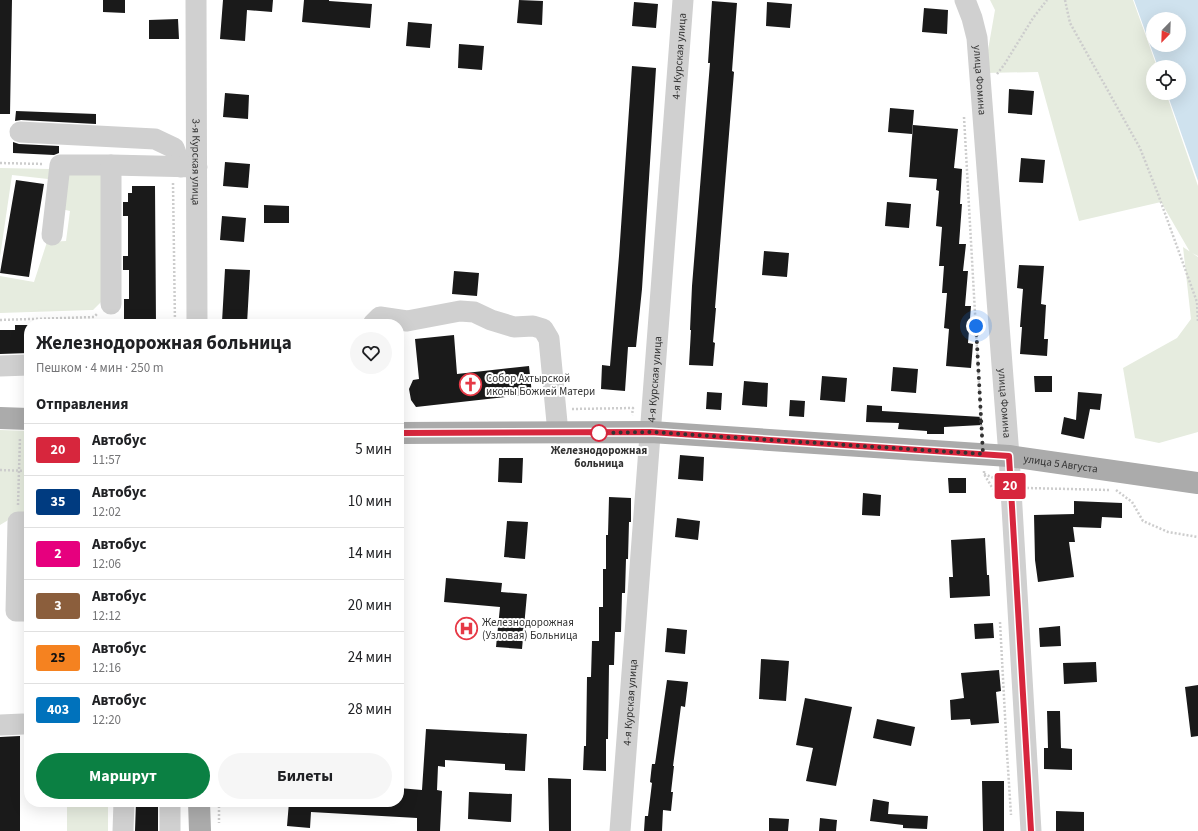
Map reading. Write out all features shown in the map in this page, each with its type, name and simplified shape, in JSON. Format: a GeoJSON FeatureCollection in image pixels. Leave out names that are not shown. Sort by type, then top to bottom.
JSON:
{"type":"FeatureCollection","features":[{"type":"Feature","properties":{"kind":"main road"},"geometry":{"type":"LineString","coordinates":[[0,418],[24,428]]}},
{"type":"Feature","properties":{"kind":"main road","name":"улица 5 Августа"},"geometry":{"type":"LineString","coordinates":[[404,433],[651,432],[981,467],[1009,456],[1196,482]]}},
{"type":"Feature","properties":{"kind":"main road"},"geometry":{"type":"LineString","coordinates":[[201,807],[209,827]]}},
{"type":"Feature","properties":{"kind":"street","name":"3-я Курская улица"},"geometry":{"type":"LineString","coordinates":[[196,0],[183,167],[198,319]]}},
{"type":"Feature","properties":{"kind":"street","name":"4-я Курская улица"},"geometry":{"type":"LineString","coordinates":[[620,831],[683,0]]}},
{"type":"Feature","properties":{"kind":"street","name":"улица Фомина"},"geometry":{"type":"LineString","coordinates":[[965,0],[972,18],[976,38],[980,85],[1009,456],[1031,831]]}},
{"type":"Feature","properties":{"kind":"street"},"geometry":{"type":"LineString","coordinates":[[20,132],[155,140],[174,148],[183,167],[60,164],[52,235]]}},
{"type":"Feature","properties":{"kind":"street"},"geometry":{"type":"LineString","coordinates":[[111,165],[111,304]]}},
{"type":"Feature","properties":{"kind":"street"},"geometry":{"type":"LineString","coordinates":[[404,321],[460,311],[474,312],[491,320],[514,327],[533,326],[543,329],[549,340],[558,433]]}},
{"type":"Feature","properties":{"kind":"street"},"geometry":{"type":"LineString","coordinates":[[378,319],[380,317],[394,319]]}},
{"type":"Feature","properties":{"kind":"street"},"geometry":{"type":"LineString","coordinates":[[0,366],[24,365]]}},
{"type":"Feature","properties":{"kind":"street"},"geometry":{"type":"LineString","coordinates":[[15,611],[23,522]]}},
{"type":"Feature","properties":{"kind":"street"},"geometry":{"type":"LineString","coordinates":[[0,725],[23,724]]}},
{"type":"Feature","properties":{"kind":"street"},"geometry":{"type":"LineString","coordinates":[[123,831],[124,807]]}},
{"type":"Feature","properties":{"kind":"street"},"geometry":{"type":"LineString","coordinates":[[170,807],[170,831]]}},
{"type":"Feature","properties":{"kind":"path"},"geometry":{"type":"LineString","coordinates":[[980,85],[988,85],[1004,65],[1032,18],[1047,0]]}},
{"type":"Feature","properties":{"kind":"path"},"geometry":{"type":"LineString","coordinates":[[1065,0],[1070,23],[1140,148],[1197,302],[1198,323]]}},
{"type":"Feature","properties":{"kind":"path"},"geometry":{"type":"LineString","coordinates":[[964,111],[981,467],[993,488],[994,496]]}},
{"type":"Feature","properties":{"kind":"path"},"geometry":{"type":"LineString","coordinates":[[0,163],[60,164]]}},
{"type":"Feature","properties":{"kind":"path"},"geometry":{"type":"LineString","coordinates":[[175,319],[183,167]]}},
{"type":"Feature","properties":{"kind":"path"},"geometry":{"type":"LineString","coordinates":[[31,319],[94,317],[111,304]]}},
{"type":"Feature","properties":{"kind":"path"},"geometry":{"type":"LineString","coordinates":[[0,320],[24,319]]}},
{"type":"Feature","properties":{"kind":"path"},"geometry":{"type":"LineString","coordinates":[[23,522],[19,471],[24,428]]}},
{"type":"Feature","properties":{"kind":"path"},"geometry":{"type":"LineString","coordinates":[[981,467],[1010,484],[1024,488],[1116,490],[1132,502],[1144,521],[1168,532],[1198,537]]}},
{"type":"Feature","properties":{"kind":"path"},"geometry":{"type":"LineString","coordinates":[[0,470],[24,471]]}},
{"type":"Feature","properties":{"kind":"path"},"geometry":{"type":"LineString","coordinates":[[1000,621],[1011,815]]}},
{"type":"Feature","properties":{"kind":"path"},"geometry":{"type":"LineString","coordinates":[[209,827],[217,807]]}},
{"type":"Feature","properties":{"kind":"shaded area"},"geometry":{"type":"Polygon","coordinates":[[[990,0],[1133,0],[1146,36],[1146,52],[1152,52],[1154,60],[1146,60],[1146,100],[1168,100],[1198,186],[1198,256],[1190,252],[1161,202],[1079,221],[1038,72],[984,73],[995,10],[990,0]]]}},
{"type":"Feature","properties":{"kind":"shaded area"},"geometry":{"type":"Polygon","coordinates":[[[0,168],[50,169],[48,179],[12,175],[0,257],[0,168]]]}},
{"type":"Feature","properties":{"kind":"shaded area"},"geometry":{"type":"Polygon","coordinates":[[[70,172],[104,173],[104,299],[93,310],[0,313],[0,276],[34,282],[47,242],[66,241],[70,211],[61,209],[63,188],[70,172]]]}},
{"type":"Feature","properties":{"kind":"shaded area"},"geometry":{"type":"Polygon","coordinates":[[[1183,247],[1198,257],[1198,432],[1159,443],[1135,438],[1123,368],[1177,338],[1191,319],[1183,247]]]}},
{"type":"Feature","properties":{"kind":"shaded area"},"geometry":{"type":"Polygon","coordinates":[[[0,430],[24,431],[24,519],[10,519],[0,525],[0,430]]]}},
{"type":"Feature","properties":{"kind":"shaded area"},"geometry":{"type":"Polygon","coordinates":[[[67,807],[108,807],[108,831],[67,831],[67,807]]]}},
{"type":"Feature","properties":{"kind":"water"},"geometry":{"type":"Polygon","coordinates":[[[1134,0],[1198,0],[1198,181],[1169,100],[1186,100],[1186,60],[1155,60],[1153,52],[1186,52],[1186,12],[1146,12],[1146,34],[1134,0]]]}},
{"type":"Feature","properties":{"kind":"building"},"geometry":{"type":"Polygon","coordinates":[[[0,0],[12,0],[10,114],[0,114],[0,0]]]}},
{"type":"Feature","properties":{"kind":"building"},"geometry":{"type":"Polygon","coordinates":[[[103,0],[125,0],[125,13],[103,12],[103,0]]]}},
{"type":"Feature","properties":{"kind":"building"},"geometry":{"type":"Polygon","coordinates":[[[223,0],[273,0],[272,12],[247,10],[245,41],[220,39],[223,0]]]}},
{"type":"Feature","properties":{"kind":"building"},"geometry":{"type":"Polygon","coordinates":[[[304,0],[329,0],[372,4],[370,28],[302,22],[304,0]]]}},
{"type":"Feature","properties":{"kind":"building"},"geometry":{"type":"Polygon","coordinates":[[[519,0],[543,1],[542,25],[517,23],[519,0]]]}},
{"type":"Feature","properties":{"kind":"building"},"geometry":{"type":"Polygon","coordinates":[[[712,1],[737,3],[732,71],[734,72],[715,308],[713,342],[715,343],[713,366],[689,365],[692,286],[710,63],[708,63],[712,1]]]}},
{"type":"Feature","properties":{"kind":"building"},"geometry":{"type":"Polygon","coordinates":[[[634,2],[658,4],[656,28],[632,26],[634,2]]]}},
{"type":"Feature","properties":{"kind":"building"},"geometry":{"type":"Polygon","coordinates":[[[767,2],[792,4],[790,28],[766,26],[767,2]]]}},
{"type":"Feature","properties":{"kind":"building"},"geometry":{"type":"Polygon","coordinates":[[[924,8],[948,10],[947,34],[922,32],[924,8]]]}},
{"type":"Feature","properties":{"kind":"building"},"geometry":{"type":"Polygon","coordinates":[[[178,19],[179,39],[149,39],[149,20],[178,19]]]}},
{"type":"Feature","properties":{"kind":"building"},"geometry":{"type":"Polygon","coordinates":[[[408,22],[432,24],[430,48],[406,46],[408,22]]]}},
{"type":"Feature","properties":{"kind":"building"},"geometry":{"type":"Polygon","coordinates":[[[459,44],[484,46],[482,70],[458,68],[459,44]]]}},
{"type":"Feature","properties":{"kind":"building"},"geometry":{"type":"Polygon","coordinates":[[[632,66],[656,68],[642,289],[636,347],[628,347],[625,391],[601,389],[602,365],[610,366],[632,66]]]}},
{"type":"Feature","properties":{"kind":"building"},"geometry":{"type":"Polygon","coordinates":[[[1009,89],[1034,91],[1032,115],[1008,113],[1009,89]]]}},
{"type":"Feature","properties":{"kind":"building"},"geometry":{"type":"Polygon","coordinates":[[[225,93],[249,95],[248,119],[223,117],[225,93]]]}},
{"type":"Feature","properties":{"kind":"building"},"geometry":{"type":"Polygon","coordinates":[[[890,108],[914,110],[912,134],[888,132],[890,108]]]}},
{"type":"Feature","properties":{"kind":"building"},"geometry":{"type":"Polygon","coordinates":[[[16,111],[96,114],[96,124],[21,120],[15,121],[16,111]]]}},
{"type":"Feature","properties":{"kind":"building"},"geometry":{"type":"Polygon","coordinates":[[[913,125],[958,129],[954,168],[962,169],[960,204],[962,204],[959,244],[966,244],[963,271],[968,271],[965,306],[971,306],[968,343],[973,344],[971,368],[946,366],[949,329],[944,328],[947,293],[942,293],[944,266],[939,266],[942,227],[936,226],[939,191],[936,190],[937,179],[909,177],[913,125]]]}},
{"type":"Feature","properties":{"kind":"building"},"geometry":{"type":"Polygon","coordinates":[[[13,142],[19,144],[59,146],[59,153],[54,155],[13,153],[13,142]]]}},
{"type":"Feature","properties":{"kind":"building"},"geometry":{"type":"Polygon","coordinates":[[[1021,158],[1045,160],[1043,183],[1019,182],[1021,158]]]}},
{"type":"Feature","properties":{"kind":"building"},"geometry":{"type":"Polygon","coordinates":[[[225,162],[250,164],[248,188],[223,186],[225,162]]]}},
{"type":"Feature","properties":{"kind":"building"},"geometry":{"type":"Polygon","coordinates":[[[16,180],[44,184],[29,277],[0,273],[16,180]]]}},
{"type":"Feature","properties":{"kind":"building"},"geometry":{"type":"Polygon","coordinates":[[[132,186],[155,186],[156,319],[124,319],[124,299],[129,299],[129,270],[123,270],[123,256],[128,256],[128,216],[123,216],[123,202],[128,202],[128,193],[132,193],[132,186]]]}},
{"type":"Feature","properties":{"kind":"building"},"geometry":{"type":"Polygon","coordinates":[[[887,202],[911,204],[909,228],[885,226],[887,202]]]}},
{"type":"Feature","properties":{"kind":"building"},"geometry":{"type":"Polygon","coordinates":[[[264,205],[289,206],[289,223],[264,223],[264,205]]]}},
{"type":"Feature","properties":{"kind":"building"},"geometry":{"type":"Polygon","coordinates":[[[222,216],[246,218],[244,242],[220,240],[222,216]]]}},
{"type":"Feature","properties":{"kind":"building"},"geometry":{"type":"Polygon","coordinates":[[[764,251],[789,253],[787,277],[762,275],[764,251]]]}},
{"type":"Feature","properties":{"kind":"building"},"geometry":{"type":"Polygon","coordinates":[[[1019,265],[1044,266],[1041,304],[1046,305],[1044,339],[1048,339],[1047,356],[1020,354],[1022,327],[1020,327],[1023,289],[1017,288],[1019,265]]]}},
{"type":"Feature","properties":{"kind":"building"},"geometry":{"type":"Polygon","coordinates":[[[225,269],[250,270],[247,319],[222,319],[225,269]]]}},
{"type":"Feature","properties":{"kind":"building"},"geometry":{"type":"Polygon","coordinates":[[[454,271],[479,273],[477,296],[452,294],[454,271]]]}},
{"type":"Feature","properties":{"kind":"building"},"geometry":{"type":"Polygon","coordinates":[[[15,325],[24,325],[24,353],[0,354],[0,330],[15,330],[15,325]]]}},
{"type":"Feature","properties":{"kind":"building","name":"Собор Ахтырской иконы Божией Матери"},"geometry":{"type":"Polygon","coordinates":[[[454,335],[457,374],[529,366],[532,394],[416,407],[411,400],[409,389],[413,380],[419,379],[415,339],[454,335]]]}},
{"type":"Feature","properties":{"kind":"building"},"geometry":{"type":"Polygon","coordinates":[[[893,367],[918,369],[916,393],[891,391],[893,367]]]}},
{"type":"Feature","properties":{"kind":"building"},"geometry":{"type":"Polygon","coordinates":[[[822,376],[847,378],[845,402],[820,400],[822,376]]]}},
{"type":"Feature","properties":{"kind":"building"},"geometry":{"type":"Polygon","coordinates":[[[1034,376],[1052,376],[1052,392],[1035,392],[1034,376]]]}},
{"type":"Feature","properties":{"kind":"building"},"geometry":{"type":"Polygon","coordinates":[[[744,381],[768,383],[767,407],[742,405],[744,381]]]}},
{"type":"Feature","properties":{"kind":"building"},"geometry":{"type":"Polygon","coordinates":[[[707,392],[722,393],[721,410],[706,409],[707,392]]]}},
{"type":"Feature","properties":{"kind":"building"},"geometry":{"type":"Polygon","coordinates":[[[1078,392],[1102,394],[1100,410],[1090,409],[1084,439],[1061,434],[1064,417],[1076,420],[1078,392]]]}},
{"type":"Feature","properties":{"kind":"building"},"geometry":{"type":"Polygon","coordinates":[[[790,400],[805,401],[804,417],[789,416],[790,400]]]}},
{"type":"Feature","properties":{"kind":"building"},"geometry":{"type":"Polygon","coordinates":[[[867,405],[882,406],[882,411],[982,417],[982,425],[944,427],[944,434],[927,434],[927,431],[898,429],[899,423],[866,422],[867,405]]]}},
{"type":"Feature","properties":{"kind":"building"},"geometry":{"type":"Polygon","coordinates":[[[680,455],[704,457],[703,481],[678,479],[680,455]]]}},
{"type":"Feature","properties":{"kind":"building"},"geometry":{"type":"Polygon","coordinates":[[[499,458],[523,458],[522,483],[498,482],[499,458]]]}},
{"type":"Feature","properties":{"kind":"building"},"geometry":{"type":"Polygon","coordinates":[[[948,478],[966,478],[966,493],[949,493],[948,478]]]}},
{"type":"Feature","properties":{"kind":"building"},"geometry":{"type":"Polygon","coordinates":[[[863,493],[881,495],[880,516],[862,515],[863,493]]]}},
{"type":"Feature","properties":{"kind":"building"},"geometry":{"type":"Polygon","coordinates":[[[609,497],[631,498],[631,522],[629,522],[625,593],[622,593],[621,632],[615,632],[614,665],[609,665],[606,771],[583,770],[584,746],[586,746],[587,677],[591,677],[592,641],[599,641],[599,607],[603,607],[603,569],[606,569],[606,535],[608,535],[609,497]]]}},
{"type":"Feature","properties":{"kind":"building"},"geometry":{"type":"Polygon","coordinates":[[[1074,501],[1122,503],[1122,518],[1102,517],[1101,528],[1073,527],[1075,542],[1069,542],[1074,577],[1038,582],[1035,560],[1034,515],[1074,514],[1074,501]]]}},
{"type":"Feature","properties":{"kind":"building"},"geometry":{"type":"Polygon","coordinates":[[[677,518],[700,521],[698,540],[675,537],[677,518]]]}},
{"type":"Feature","properties":{"kind":"building"},"geometry":{"type":"Polygon","coordinates":[[[507,521],[528,522],[525,559],[504,557],[507,521]]]}},
{"type":"Feature","properties":{"kind":"building"},"geometry":{"type":"Polygon","coordinates":[[[985,538],[990,596],[950,598],[949,577],[953,577],[951,540],[985,538]]]}},
{"type":"Feature","properties":{"kind":"building"},"geometry":{"type":"Polygon","coordinates":[[[446,578],[502,583],[501,592],[527,594],[522,649],[496,647],[500,607],[444,602],[446,578]]]}},
{"type":"Feature","properties":{"kind":"building"},"geometry":{"type":"Polygon","coordinates":[[[993,623],[994,638],[975,639],[974,624],[993,623]]]}},
{"type":"Feature","properties":{"kind":"building"},"geometry":{"type":"Polygon","coordinates":[[[1060,626],[1061,646],[1040,647],[1039,628],[1060,626]]]}},
{"type":"Feature","properties":{"kind":"building"},"geometry":{"type":"Polygon","coordinates":[[[667,628],[687,630],[685,654],[665,652],[667,628]]]}},
{"type":"Feature","properties":{"kind":"building"},"geometry":{"type":"Polygon","coordinates":[[[761,659],[789,661],[786,701],[759,699],[761,659]]]}},
{"type":"Feature","properties":{"kind":"building"},"geometry":{"type":"Polygon","coordinates":[[[1096,662],[1097,682],[1064,684],[1063,663],[1096,662]]]}},
{"type":"Feature","properties":{"kind":"building"},"geometry":{"type":"Polygon","coordinates":[[[999,670],[1001,691],[996,692],[999,723],[971,725],[970,719],[951,720],[950,700],[964,698],[961,673],[999,670]]]}},
{"type":"Feature","properties":{"kind":"building"},"geometry":{"type":"Polygon","coordinates":[[[667,680],[688,682],[685,707],[681,706],[673,766],[671,811],[663,810],[662,831],[644,831],[645,816],[648,816],[652,783],[650,782],[652,764],[655,764],[667,680]]]}},
{"type":"Feature","properties":{"kind":"building"},"geometry":{"type":"Polygon","coordinates":[[[1198,685],[1198,736],[1191,737],[1185,687],[1198,685]]]}},
{"type":"Feature","properties":{"kind":"building"},"geometry":{"type":"Polygon","coordinates":[[[805,698],[852,707],[836,786],[806,781],[813,748],[796,745],[805,698]]]}},
{"type":"Feature","properties":{"kind":"building"},"geometry":{"type":"Polygon","coordinates":[[[1047,711],[1060,711],[1061,748],[1072,749],[1072,770],[1044,769],[1044,748],[1048,748],[1047,711]]]}},
{"type":"Feature","properties":{"kind":"building"},"geometry":{"type":"Polygon","coordinates":[[[877,719],[915,727],[911,746],[873,738],[877,719]]]}},
{"type":"Feature","properties":{"kind":"building"},"geometry":{"type":"Polygon","coordinates":[[[426,729],[527,734],[525,771],[505,770],[505,764],[445,760],[445,767],[438,766],[437,790],[442,791],[440,831],[417,831],[417,818],[311,812],[310,828],[287,826],[289,807],[404,807],[404,788],[422,790],[426,729]]]}},
{"type":"Feature","properties":{"kind":"building"},"geometry":{"type":"Polygon","coordinates":[[[20,736],[20,831],[0,831],[0,737],[20,736]]]}},
{"type":"Feature","properties":{"kind":"building"},"geometry":{"type":"Polygon","coordinates":[[[548,778],[571,779],[571,831],[549,831],[548,778]]]}},
{"type":"Feature","properties":{"kind":"building"},"geometry":{"type":"Polygon","coordinates":[[[982,781],[1004,781],[1004,831],[983,831],[982,781]]]}},
{"type":"Feature","properties":{"kind":"building"},"geometry":{"type":"Polygon","coordinates":[[[469,792],[512,794],[511,822],[468,819],[469,792]]]}},
{"type":"Feature","properties":{"kind":"building"},"geometry":{"type":"Polygon","coordinates":[[[873,799],[889,802],[888,814],[928,816],[927,829],[903,828],[903,825],[870,821],[873,799]]]}},
{"type":"Feature","properties":{"kind":"building"},"geometry":{"type":"Polygon","coordinates":[[[136,807],[158,807],[158,831],[135,831],[136,807]]]}},
{"type":"Feature","properties":{"kind":"building"},"geometry":{"type":"Polygon","coordinates":[[[1056,811],[1084,812],[1084,831],[1056,831],[1056,811]]]}},
{"type":"Feature","properties":{"kind":"building"},"geometry":{"type":"Polygon","coordinates":[[[769,818],[789,819],[788,831],[769,831],[769,818]]]}},
{"type":"Feature","properties":{"kind":"building"},"geometry":{"type":"Polygon","coordinates":[[[820,818],[837,820],[836,831],[819,831],[820,818]]]}},
{"type":"Feature","properties":{"kind":"bus line","name":"20"},"geometry":{"type":"LineString","coordinates":[[404,433],[651,432],[1009,456],[1031,831]]}},
{"type":"Feature","properties":{"kind":"place","name":"Собор Ахтырской иконы Божией Матери"},"geometry":{"type":"Point","coordinates":[471,384]}},
{"type":"Feature","properties":{"kind":"place","name":"Железнодорожная больница"},"geometry":{"type":"Point","coordinates":[599,433]}},
{"type":"Feature","properties":{"kind":"place","name":"Железнодорожная (Узловая) Больница"},"geometry":{"type":"Point","coordinates":[466,628]}},
{"type":"Feature","properties":{"kind":"route"},"geometry":{"type":"LineString","coordinates":[[599,433],[651,432],[983,454],[976,326]]}}]}
